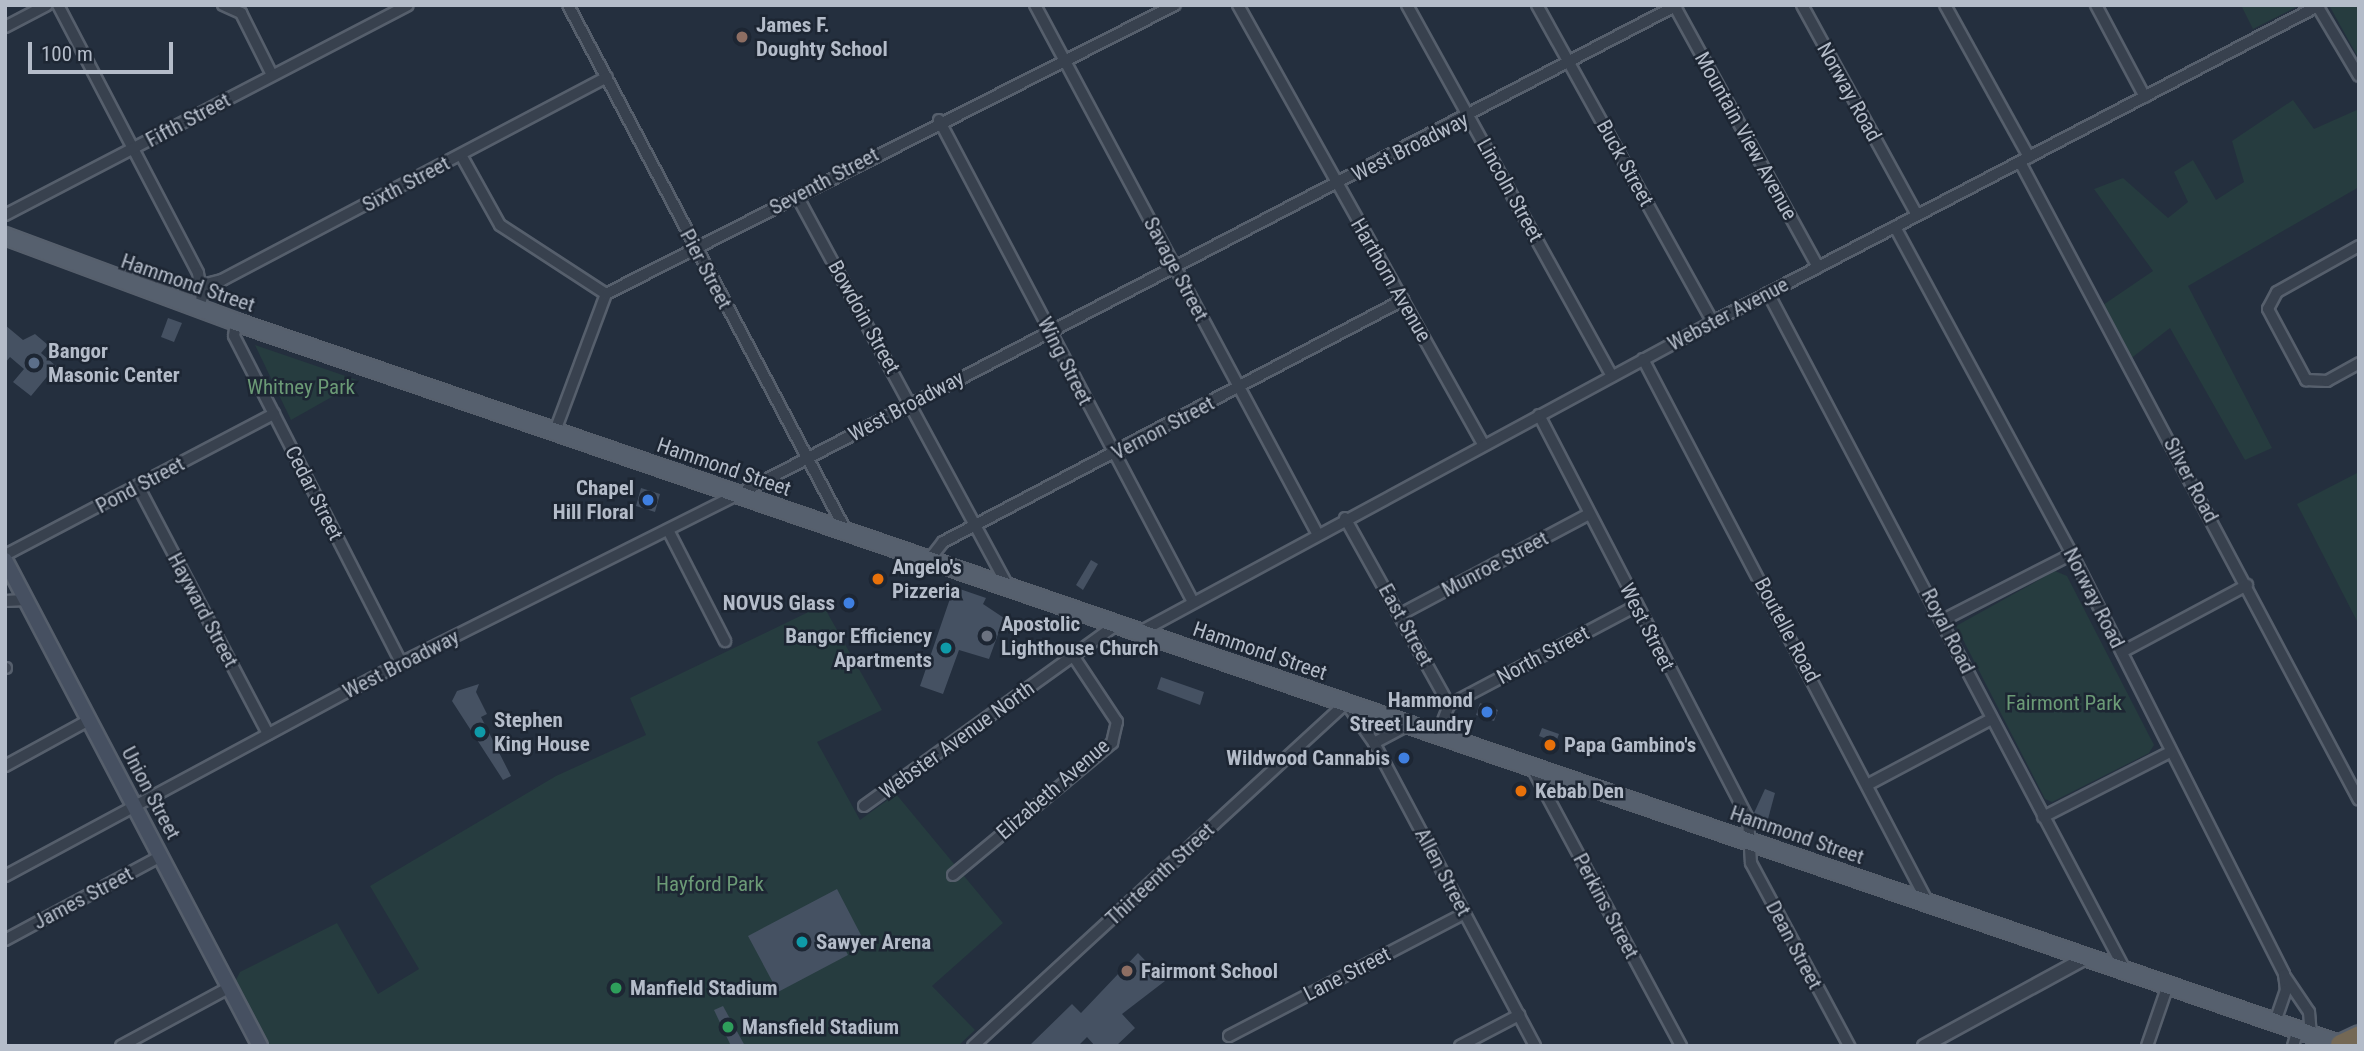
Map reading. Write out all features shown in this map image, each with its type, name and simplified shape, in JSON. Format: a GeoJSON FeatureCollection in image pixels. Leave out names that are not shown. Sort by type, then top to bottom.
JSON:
{"type":"FeatureCollection","features":[{"type":"Feature","properties":{"kind":"highway"},"geometry":{"type":"LineString","coordinates":[[2338,1044],[2359,1035]]}},
{"type":"Feature","properties":{"kind":"main road","name":"Hammond Street"},"geometry":{"type":"LineString","coordinates":[[5,236],[236,323],[2338,1044]]}},
{"type":"Feature","properties":{"kind":"main road","name":"Union Street"},"geometry":{"type":"LineString","coordinates":[[5,558],[260,1046]]}},
{"type":"Feature","properties":{"kind":"street"},"geometry":{"type":"LineString","coordinates":[[5,27],[47,5]]}},
{"type":"Feature","properties":{"kind":"street"},"geometry":{"type":"LineString","coordinates":[[58,5],[202,285],[198,309]]}},
{"type":"Feature","properties":{"kind":"street"},"geometry":{"type":"LineString","coordinates":[[223,5],[241,13],[272,75]]}},
{"type":"Feature","properties":{"kind":"street","name":"Fifth Street"},"geometry":{"type":"LineString","coordinates":[[5,215],[408,5]]}},
{"type":"Feature","properties":{"kind":"street","name":"Pier Street"},"geometry":{"type":"LineString","coordinates":[[568,5],[694,248],[846,531]]}},
{"type":"Feature","properties":{"kind":"street","name":"Savage Street"},"geometry":{"type":"LineString","coordinates":[[1035,5],[1317,533]]}},
{"type":"Feature","properties":{"kind":"street","name":"Seventh Street"},"geometry":{"type":"LineString","coordinates":[[606,294],[939,120],[1175,5]]}},
{"type":"Feature","properties":{"kind":"street","name":"Harthorn Avenue"},"geometry":{"type":"LineString","coordinates":[[1238,5],[1483,444]]}},
{"type":"Feature","properties":{"kind":"street","name":"Lincoln Street"},"geometry":{"type":"LineString","coordinates":[[1407,5],[1612,376]]}},
{"type":"Feature","properties":{"kind":"street","name":"Buck Street"},"geometry":{"type":"LineString","coordinates":[[1537,5],[1713,321]]}},
{"type":"Feature","properties":{"kind":"street","name":"Norway Road"},"geometry":{"type":"LineString","coordinates":[[1802,5],[1917,215]]}},
{"type":"Feature","properties":{"kind":"street","name":"Silver Road"},"geometry":{"type":"LineString","coordinates":[[1945,5],[2359,800]]}},
{"type":"Feature","properties":{"kind":"street"},"geometry":{"type":"LineString","coordinates":[[2096,5],[2145,97]]}},
{"type":"Feature","properties":{"kind":"street","name":"West Broadway"},"geometry":{"type":"LineString","coordinates":[[5,876],[136,809],[401,663],[738,494],[1051,330],[1469,117],[1675,6]]}},
{"type":"Feature","properties":{"kind":"street","name":"Mountain View Avenue"},"geometry":{"type":"LineString","coordinates":[[1675,6],[1818,267]]}},
{"type":"Feature","properties":{"kind":"street"},"geometry":{"type":"LineString","coordinates":[[2319,6],[2359,76]]}},
{"type":"Feature","properties":{"kind":"street","name":"Webster Avenue"},"geometry":{"type":"LineString","coordinates":[[1140,632],[1192,600],[1713,321],[2319,6]]}},
{"type":"Feature","properties":{"kind":"street","name":"Sixth Street"},"geometry":{"type":"LineString","coordinates":[[202,285],[222,281],[607,77]]}},
{"type":"Feature","properties":{"kind":"street","name":"Wing Street"},"geometry":{"type":"LineString","coordinates":[[939,120],[1051,330],[1113,455],[1192,600]]}},
{"type":"Feature","properties":{"kind":"street"},"geometry":{"type":"LineString","coordinates":[[461,155],[500,225],[606,294],[555,431]]}},
{"type":"Feature","properties":{"kind":"street","name":"Bowdoin Street"},"geometry":{"type":"LineString","coordinates":[[797,196],[912,402],[1008,587]]}},
{"type":"Feature","properties":{"kind":"street","name":"Norway Road"},"geometry":{"type":"LineString","coordinates":[[1895,227],[2072,554],[2284,974],[2309,1012],[2305,1032]]}},
{"type":"Feature","properties":{"kind":"street"},"geometry":{"type":"LineString","coordinates":[[2359,246],[2277,292],[2268,309],[2306,380],[2327,381],[2359,363]]}},
{"type":"Feature","properties":{"kind":"street","name":"Royal Road"},"geometry":{"type":"LineString","coordinates":[[1768,293],[1943,620],[1991,719],[2125,970]]}},
{"type":"Feature","properties":{"kind":"street","name":"Vernon Street"},"geometry":{"type":"LineString","coordinates":[[929,559],[933,548],[1403,300]]}},
{"type":"Feature","properties":{"kind":"street","name":"Cedar Street"},"geometry":{"type":"LineString","coordinates":[[236,323],[234,336],[401,663]]}},
{"type":"Feature","properties":{"kind":"street","name":"Boutelle Road"},"geometry":{"type":"LineString","coordinates":[[1643,359],[1869,784],[1928,903]]}},
{"type":"Feature","properties":{"kind":"street","name":"Pond Street"},"geometry":{"type":"LineString","coordinates":[[5,558],[274,414]]}},
{"type":"Feature","properties":{"kind":"street","name":"West Street"},"geometry":{"type":"LineString","coordinates":[[1539,415],[1748,820],[1749,841]]}},
{"type":"Feature","properties":{"kind":"street","name":"Hayward Street"},"geometry":{"type":"LineString","coordinates":[[138,486],[268,734]]}},
{"type":"Feature","properties":{"kind":"street","name":"Munroe Street"},"geometry":{"type":"LineString","coordinates":[[1401,614],[1589,514]]}},
{"type":"Feature","properties":{"kind":"street","name":"East Street"},"geometry":{"type":"LineString","coordinates":[[1345,518],[1401,614],[1449,705]]}},
{"type":"Feature","properties":{"kind":"street"},"geometry":{"type":"LineString","coordinates":[[668,530],[725,641]]}},
{"type":"Feature","properties":{"kind":"street"},"geometry":{"type":"LineString","coordinates":[[1943,620],[2072,554]]}},
{"type":"Feature","properties":{"kind":"street"},"geometry":{"type":"LineString","coordinates":[[2122,652],[2247,585]]}},
{"type":"Feature","properties":{"kind":"street"},"geometry":{"type":"LineString","coordinates":[[5,601],[26,600]]}},
{"type":"Feature","properties":{"kind":"street","name":"North Street"},"geometry":{"type":"LineString","coordinates":[[1449,705],[1636,606]]}},
{"type":"Feature","properties":{"kind":"street","name":"Webster Avenue North"},"geometry":{"type":"LineString","coordinates":[[864,806],[1117,624]]}},
{"type":"Feature","properties":{"kind":"street","name":"Elizabeth Avenue"},"geometry":{"type":"LineString","coordinates":[[953,875],[1111,743],[1118,722],[1074,657]]}},
{"type":"Feature","properties":{"kind":"street","name":"Allen Street"},"geometry":{"type":"LineString","coordinates":[[1346,703],[1374,743],[1535,1046]]}},
{"type":"Feature","properties":{"kind":"street","name":"Thirteenth Street"},"geometry":{"type":"LineString","coordinates":[[974,1046],[1346,703]]}},
{"type":"Feature","properties":{"kind":"street"},"geometry":{"type":"LineString","coordinates":[[1438,734],[1449,705]]}},
{"type":"Feature","properties":{"kind":"street"},"geometry":{"type":"LineString","coordinates":[[1869,784],[1991,719]]}},
{"type":"Feature","properties":{"kind":"street"},"geometry":{"type":"LineString","coordinates":[[5,766],[89,720]]}},
{"type":"Feature","properties":{"kind":"street"},"geometry":{"type":"LineString","coordinates":[[1374,743],[1409,724]]}},
{"type":"Feature","properties":{"kind":"street"},"geometry":{"type":"LineString","coordinates":[[2043,817],[2170,752]]}},
{"type":"Feature","properties":{"kind":"street","name":"Perkins Street"},"geometry":{"type":"LineString","coordinates":[[1531,766],[1681,1046]]}},
{"type":"Feature","properties":{"kind":"street","name":"Dean Street"},"geometry":{"type":"LineString","coordinates":[[1749,841],[1751,863],[1849,1046]]}},
{"type":"Feature","properties":{"kind":"street","name":"James Street"},"geometry":{"type":"LineString","coordinates":[[5,940],[161,856]]}},
{"type":"Feature","properties":{"kind":"street","name":"Lane Street"},"geometry":{"type":"LineString","coordinates":[[1229,1035],[1465,913]]}},
{"type":"Feature","properties":{"kind":"street"},"geometry":{"type":"LineString","coordinates":[[1925,1045],[2087,957]]}},
{"type":"Feature","properties":{"kind":"street"},"geometry":{"type":"LineString","coordinates":[[2275,1022],[2286,993],[2284,974]]}},
{"type":"Feature","properties":{"kind":"street"},"geometry":{"type":"LineString","coordinates":[[2147,1046],[2168,985]]}},
{"type":"Feature","properties":{"kind":"street"},"geometry":{"type":"LineString","coordinates":[[121,1046],[230,987]]}},
{"type":"Feature","properties":{"kind":"street"},"geometry":{"type":"LineString","coordinates":[[1460,1046],[1519,1014]]}},
{"type":"Feature","properties":{"kind":"street"},"geometry":{"type":"LineString","coordinates":[[2293,1046],[2305,1032]]}},
{"type":"Feature","properties":{"kind":"green space"},"geometry":{"type":"Polygon","coordinates":[[[2241,5],[2300,5],[2253,29],[2241,5]]]}},
{"type":"Feature","properties":{"kind":"green space"},"geometry":{"type":"Polygon","coordinates":[[[2329,5],[2359,5],[2359,59],[2335,16],[2329,5]]]}},
{"type":"Feature","properties":{"kind":"green space"},"geometry":{"type":"Polygon","coordinates":[[[2293,100],[2314,129],[2359,109],[2359,187],[2188,286],[2272,448],[2245,460],[2170,328],[2129,360],[2103,305],[2153,271],[2094,189],[2123,178],[2168,218],[2188,202],[2174,172],[2193,160],[2216,200],[2244,182],[2232,141],[2293,100]]]}},
{"type":"Feature","properties":{"kind":"green space","name":"Whitney Park"},"geometry":{"type":"Polygon","coordinates":[[[255,345],[360,381],[291,420],[255,345]]]}},
{"type":"Feature","properties":{"kind":"green space"},"geometry":{"type":"Polygon","coordinates":[[[2359,472],[2359,625],[2297,504],[2359,472]]]}},
{"type":"Feature","properties":{"kind":"green space","name":"Fairmont Park"},"geometry":{"type":"Polygon","coordinates":[[[2055,571],[2067,576],[2154,745],[2149,753],[2052,802],[2045,799],[1956,626],[2055,571]]]}},
{"type":"Feature","properties":{"kind":"green space","name":"Hayford Park"},"geometry":{"type":"Polygon","coordinates":[[[823,605],[882,710],[817,742],[860,820],[896,794],[1003,923],[932,986],[975,1030],[958,1046],[269,1046],[235,982],[240,972],[337,923],[378,994],[419,969],[370,886],[556,776],[646,735],[630,698],[823,605]]]}},
{"type":"Feature","properties":{"kind":"building"},"geometry":{"type":"Polygon","coordinates":[[[168,318],[182,323],[174,342],[161,337],[168,318]]]}},
{"type":"Feature","properties":{"kind":"building","name":"Bangor Masonic Center"},"geometry":{"type":"Polygon","coordinates":[[[5,325],[23,340],[35,334],[48,345],[41,353],[56,366],[31,396],[13,382],[24,369],[10,357],[5,363],[5,325]]]}},
{"type":"Feature","properties":{"kind":"building","name":"Chapel Hill Floral"},"geometry":{"type":"Polygon","coordinates":[[[641,488],[660,494],[655,512],[636,506],[641,488]]]}},
{"type":"Feature","properties":{"kind":"building"},"geometry":{"type":"Polygon","coordinates":[[[1091,560],[1098,564],[1083,590],[1076,585],[1091,560]]]}},
{"type":"Feature","properties":{"kind":"building","name":"Bangor Efficiency Apartments"},"geometry":{"type":"Polygon","coordinates":[[[954,587],[986,598],[983,604],[1004,618],[989,659],[959,650],[943,694],[920,686],[954,587]]]}},
{"type":"Feature","properties":{"kind":"building"},"geometry":{"type":"Polygon","coordinates":[[[1161,677],[1204,692],[1200,705],[1157,689],[1161,677]]]}},
{"type":"Feature","properties":{"kind":"building","name":"Stephen King House"},"geometry":{"type":"Polygon","coordinates":[[[479,684],[476,692],[487,714],[481,717],[511,776],[503,780],[452,701],[457,691],[479,684]]]}},
{"type":"Feature","properties":{"kind":"building","name":"Hammond Street Laundry"},"geometry":{"type":"Polygon","coordinates":[[[1480,703],[1498,710],[1494,721],[1476,715],[1480,703]]]}},
{"type":"Feature","properties":{"kind":"building","name":"Papa Gambino's"},"geometry":{"type":"Polygon","coordinates":[[[1542,728],[1559,734],[1552,753],[1543,750],[1547,739],[1539,736],[1542,728]]]}},
{"type":"Feature","properties":{"kind":"building"},"geometry":{"type":"Polygon","coordinates":[[[1765,789],[1775,793],[1768,819],[1754,813],[1765,789]]]}},
{"type":"Feature","properties":{"kind":"building","name":"Sawyer Arena"},"geometry":{"type":"Polygon","coordinates":[[[837,889],[862,937],[844,947],[848,955],[778,992],[748,936],[837,889]]]}},
{"type":"Feature","properties":{"kind":"building","name":"Fairmont School"},"geometry":{"type":"Polygon","coordinates":[[[1138,953],[1165,981],[1122,1014],[1135,1028],[1116,1046],[1095,1046],[1087,1037],[1078,1046],[1029,1046],[1072,1004],[1081,1013],[1138,953]]]}},
{"type":"Feature","properties":{"kind":"building","name":"Mansfield Stadium"},"geometry":{"type":"Polygon","coordinates":[[[723,1006],[745,1046],[731,1046],[714,1010],[723,1006]]]}},
{"type":"Feature","properties":{"kind":"place","name":"James F. Doughty School"},"geometry":{"type":"Point","coordinates":[742,37]}},
{"type":"Feature","properties":{"kind":"place","name":"Bangor Masonic Center"},"geometry":{"type":"Point","coordinates":[34,363]}},
{"type":"Feature","properties":{"kind":"place","name":"Chapel Hill Floral"},"geometry":{"type":"Point","coordinates":[648,500]}},
{"type":"Feature","properties":{"kind":"place","name":"Angelo's Pizzeria"},"geometry":{"type":"Point","coordinates":[878,579]}},
{"type":"Feature","properties":{"kind":"place","name":"NOVUS Glass"},"geometry":{"type":"Point","coordinates":[849,603]}},
{"type":"Feature","properties":{"kind":"place","name":"Apostolic Lighthouse Church"},"geometry":{"type":"Point","coordinates":[987,636]}},
{"type":"Feature","properties":{"kind":"place","name":"Bangor Efficiency Apartments"},"geometry":{"type":"Point","coordinates":[946,648]}},
{"type":"Feature","properties":{"kind":"place","name":"Hammond Street Laundry"},"geometry":{"type":"Point","coordinates":[1487,712]}},
{"type":"Feature","properties":{"kind":"place","name":"Stephen King House"},"geometry":{"type":"Point","coordinates":[480,732]}},
{"type":"Feature","properties":{"kind":"place","name":"Papa Gambino's"},"geometry":{"type":"Point","coordinates":[1550,745]}},
{"type":"Feature","properties":{"kind":"place","name":"Wildwood Cannabis"},"geometry":{"type":"Point","coordinates":[1404,758]}},
{"type":"Feature","properties":{"kind":"place","name":"Kebab Den"},"geometry":{"type":"Point","coordinates":[1521,791]}},
{"type":"Feature","properties":{"kind":"place","name":"Sawyer Arena"},"geometry":{"type":"Point","coordinates":[802,942]}},
{"type":"Feature","properties":{"kind":"place","name":"Fairmont School"},"geometry":{"type":"Point","coordinates":[1127,971]}},
{"type":"Feature","properties":{"kind":"place","name":"Manfield Stadium"},"geometry":{"type":"Point","coordinates":[616,988]}},
{"type":"Feature","properties":{"kind":"place","name":"Mansfield Stadium"},"geometry":{"type":"Point","coordinates":[728,1027]}}]}
